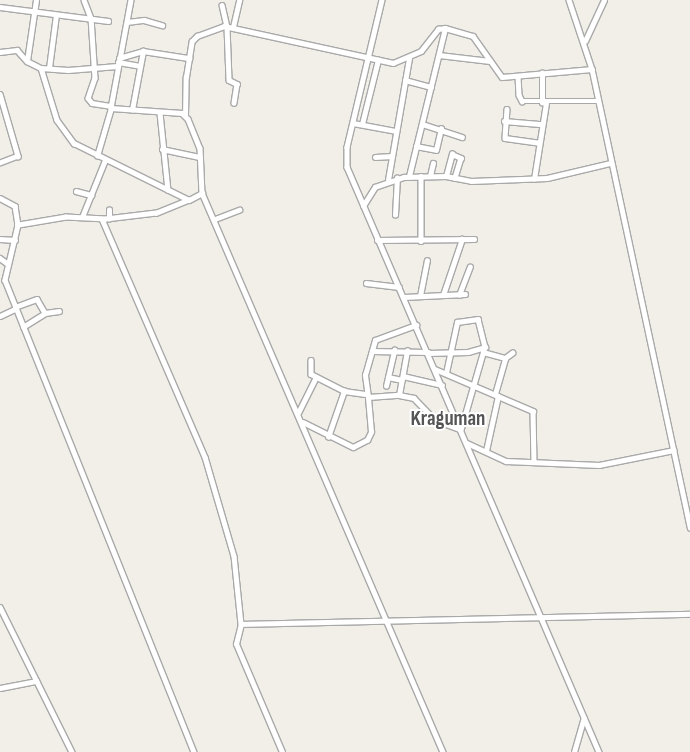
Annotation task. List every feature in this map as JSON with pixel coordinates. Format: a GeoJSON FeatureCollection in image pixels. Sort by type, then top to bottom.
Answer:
{"type":"FeatureCollection","features":[{"type":"Feature","properties":{"kind":"street"},"geometry":{"type":"LineString","coordinates":[[27,61],[36,0]]}},
{"type":"Feature","properties":{"kind":"street"},"geometry":{"type":"LineString","coordinates":[[84,0],[91,18],[95,78],[89,100],[111,107],[185,116]]}},
{"type":"Feature","properties":{"kind":"street"},"geometry":{"type":"LineString","coordinates":[[97,156],[111,107],[131,0]]}},
{"type":"Feature","properties":{"kind":"street"},"geometry":{"type":"LineString","coordinates":[[234,103],[237,84],[228,80],[230,27],[239,0]]}},
{"type":"Feature","properties":{"kind":"street"},"geometry":{"type":"LineString","coordinates":[[382,0],[346,153],[347,167],[599,752]]}},
{"type":"Feature","properties":{"kind":"street"},"geometry":{"type":"LineString","coordinates":[[569,0],[585,41],[592,69],[610,163],[690,528]]}},
{"type":"Feature","properties":{"kind":"street"},"geometry":{"type":"LineString","coordinates":[[585,41],[604,0]]}},
{"type":"Feature","properties":{"kind":"street"},"geometry":{"type":"LineString","coordinates":[[222,5],[230,27]]}},
{"type":"Feature","properties":{"kind":"street"},"geometry":{"type":"LineString","coordinates":[[0,7],[108,20]]}},
{"type":"Feature","properties":{"kind":"street"},"geometry":{"type":"LineString","coordinates":[[49,68],[56,14]]}},
{"type":"Feature","properties":{"kind":"street"},"geometry":{"type":"LineString","coordinates":[[127,22],[144,20],[162,25]]}},
{"type":"Feature","properties":{"kind":"street"},"geometry":{"type":"LineString","coordinates":[[443,752],[215,219],[202,193],[200,148],[185,116],[189,58],[197,36],[230,27],[393,63],[409,58],[428,45],[438,29],[446,28],[473,36],[502,77],[592,69]]}},
{"type":"Feature","properties":{"kind":"street"},"geometry":{"type":"LineString","coordinates":[[409,176],[446,28]]}},
{"type":"Feature","properties":{"kind":"street"},"geometry":{"type":"LineString","coordinates":[[0,52],[17,50],[27,61],[40,68],[68,70],[118,62],[143,51],[189,58]]}},
{"type":"Feature","properties":{"kind":"street"},"geometry":{"type":"LineString","coordinates":[[132,110],[143,51]]}},
{"type":"Feature","properties":{"kind":"street"},"geometry":{"type":"LineString","coordinates":[[439,55],[490,61]]}},
{"type":"Feature","properties":{"kind":"street"},"geometry":{"type":"LineString","coordinates":[[388,180],[409,58]]}},
{"type":"Feature","properties":{"kind":"street"},"geometry":{"type":"LineString","coordinates":[[362,124],[378,60]]}},
{"type":"Feature","properties":{"kind":"street"},"geometry":{"type":"LineString","coordinates":[[118,62],[140,66]]}},
{"type":"Feature","properties":{"kind":"street"},"geometry":{"type":"LineString","coordinates":[[40,68],[63,130],[74,143],[189,200]]}},
{"type":"Feature","properties":{"kind":"street"},"geometry":{"type":"LineString","coordinates":[[534,178],[544,103],[542,74]]}},
{"type":"Feature","properties":{"kind":"street"},"geometry":{"type":"LineString","coordinates":[[518,76],[520,100],[544,103],[597,101]]}},
{"type":"Feature","properties":{"kind":"street"},"geometry":{"type":"LineString","coordinates":[[405,80],[431,87]]}},
{"type":"Feature","properties":{"kind":"street"},"geometry":{"type":"LineString","coordinates":[[0,94],[18,156],[0,163]]}},
{"type":"Feature","properties":{"kind":"street"},"geometry":{"type":"LineString","coordinates":[[507,109],[504,121],[505,138],[539,143]]}},
{"type":"Feature","properties":{"kind":"street"},"geometry":{"type":"LineString","coordinates":[[160,113],[162,149],[168,190]]}},
{"type":"Feature","properties":{"kind":"street"},"geometry":{"type":"LineString","coordinates":[[504,121],[542,124]]}},
{"type":"Feature","properties":{"kind":"street"},"geometry":{"type":"LineString","coordinates":[[353,123],[396,131]]}},
{"type":"Feature","properties":{"kind":"street"},"geometry":{"type":"LineString","coordinates":[[422,124],[462,137]]}},
{"type":"Feature","properties":{"kind":"street"},"geometry":{"type":"LineString","coordinates":[[416,146],[436,150],[441,129]]}},
{"type":"Feature","properties":{"kind":"street"},"geometry":{"type":"LineString","coordinates":[[162,149],[200,158]]}},
{"type":"Feature","properties":{"kind":"street"},"geometry":{"type":"LineString","coordinates":[[446,176],[452,154],[461,158],[455,178]]}},
{"type":"Feature","properties":{"kind":"street"},"geometry":{"type":"LineString","coordinates":[[374,157],[392,156]]}},
{"type":"Feature","properties":{"kind":"street"},"geometry":{"type":"LineString","coordinates":[[82,217],[105,160]]}},
{"type":"Feature","properties":{"kind":"street"},"geometry":{"type":"LineString","coordinates":[[430,176],[433,163]]}},
{"type":"Feature","properties":{"kind":"street"},"geometry":{"type":"LineString","coordinates":[[363,206],[370,190],[388,180],[397,178],[409,176],[446,176],[471,181],[534,178],[559,176],[610,163]]}},
{"type":"Feature","properties":{"kind":"street"},"geometry":{"type":"LineString","coordinates":[[421,176],[421,241]]}},
{"type":"Feature","properties":{"kind":"street"},"geometry":{"type":"LineString","coordinates":[[395,215],[397,178]]}},
{"type":"Feature","properties":{"kind":"street"},"geometry":{"type":"LineString","coordinates":[[76,191],[91,195]]}},
{"type":"Feature","properties":{"kind":"street"},"geometry":{"type":"LineString","coordinates":[[18,226],[82,217],[102,219],[161,212],[202,193]]}},
{"type":"Feature","properties":{"kind":"street"},"geometry":{"type":"LineString","coordinates":[[0,198],[15,206],[18,226],[2,280],[23,327],[194,752]]}},
{"type":"Feature","properties":{"kind":"street"},"geometry":{"type":"LineString","coordinates":[[109,210],[109,218]]}},
{"type":"Feature","properties":{"kind":"street"},"geometry":{"type":"LineString","coordinates":[[215,219],[239,210]]}},
{"type":"Feature","properties":{"kind":"street"},"geometry":{"type":"LineString","coordinates":[[102,219],[205,457],[233,549],[241,624],[236,644],[282,752]]}},
{"type":"Feature","properties":{"kind":"street"},"geometry":{"type":"LineString","coordinates":[[0,239],[15,240]]}},
{"type":"Feature","properties":{"kind":"street"},"geometry":{"type":"LineString","coordinates":[[443,295],[462,239]]}},
{"type":"Feature","properties":{"kind":"street"},"geometry":{"type":"LineString","coordinates":[[377,240],[474,240]]}},
{"type":"Feature","properties":{"kind":"street"},"geometry":{"type":"LineString","coordinates":[[0,258],[8,264]]}},
{"type":"Feature","properties":{"kind":"street"},"geometry":{"type":"LineString","coordinates":[[420,296],[427,261]]}},
{"type":"Feature","properties":{"kind":"street"},"geometry":{"type":"LineString","coordinates":[[459,295],[470,266]]}},
{"type":"Feature","properties":{"kind":"street"},"geometry":{"type":"LineString","coordinates":[[366,283],[399,287]]}},
{"type":"Feature","properties":{"kind":"street"},"geometry":{"type":"LineString","coordinates":[[404,297],[465,294]]}},
{"type":"Feature","properties":{"kind":"street"},"geometry":{"type":"LineString","coordinates":[[0,316],[38,299],[44,314]]}},
{"type":"Feature","properties":{"kind":"street"},"geometry":{"type":"LineString","coordinates":[[23,327],[44,314],[59,311]]}},
{"type":"Feature","properties":{"kind":"street"},"geometry":{"type":"LineString","coordinates":[[446,373],[457,322],[476,318],[484,350],[461,430]]}},
{"type":"Feature","properties":{"kind":"street"},"geometry":{"type":"LineString","coordinates":[[302,422],[348,447],[366,440],[371,432],[365,375],[372,351],[378,339],[416,325]]}},
{"type":"Feature","properties":{"kind":"street"},"geometry":{"type":"LineString","coordinates":[[372,351],[388,353],[394,350],[428,352],[484,350],[505,358]]}},
{"type":"Feature","properties":{"kind":"street"},"geometry":{"type":"LineString","coordinates":[[386,386],[394,350]]}},
{"type":"Feature","properties":{"kind":"street"},"geometry":{"type":"LineString","coordinates":[[399,395],[407,351]]}},
{"type":"Feature","properties":{"kind":"street"},"geometry":{"type":"LineString","coordinates":[[486,451],[505,358],[512,353]]}},
{"type":"Feature","properties":{"kind":"street"},"geometry":{"type":"LineString","coordinates":[[311,360],[310,372],[344,391],[367,395],[399,395],[414,398],[435,420],[461,430]]}},
{"type":"Feature","properties":{"kind":"street"},"geometry":{"type":"LineString","coordinates":[[435,369],[533,411],[534,461]]}},
{"type":"Feature","properties":{"kind":"street"},"geometry":{"type":"LineString","coordinates":[[298,413],[316,377]]}},
{"type":"Feature","properties":{"kind":"street"},"geometry":{"type":"LineString","coordinates":[[388,377],[442,385]]}},
{"type":"Feature","properties":{"kind":"street"},"geometry":{"type":"LineString","coordinates":[[328,437],[344,391]]}},
{"type":"Feature","properties":{"kind":"street"},"geometry":{"type":"LineString","coordinates":[[467,442],[506,461],[599,465],[674,450]]}},
{"type":"Feature","properties":{"kind":"street"},"geometry":{"type":"LineString","coordinates":[[0,607],[72,752]]}},
{"type":"Feature","properties":{"kind":"street"},"geometry":{"type":"LineString","coordinates":[[241,624],[690,614]]}},
{"type":"Feature","properties":{"kind":"street"},"geometry":{"type":"LineString","coordinates":[[0,688],[36,681]]}},
{"type":"Feature","properties":{"kind":"street"},"geometry":{"type":"LineString","coordinates":[[574,751],[584,718]]}},
{"type":"Feature","properties":{"kind":"district","name":"Kraguman"},"geometry":{"type":"Point","coordinates":[448,419]}}]}
